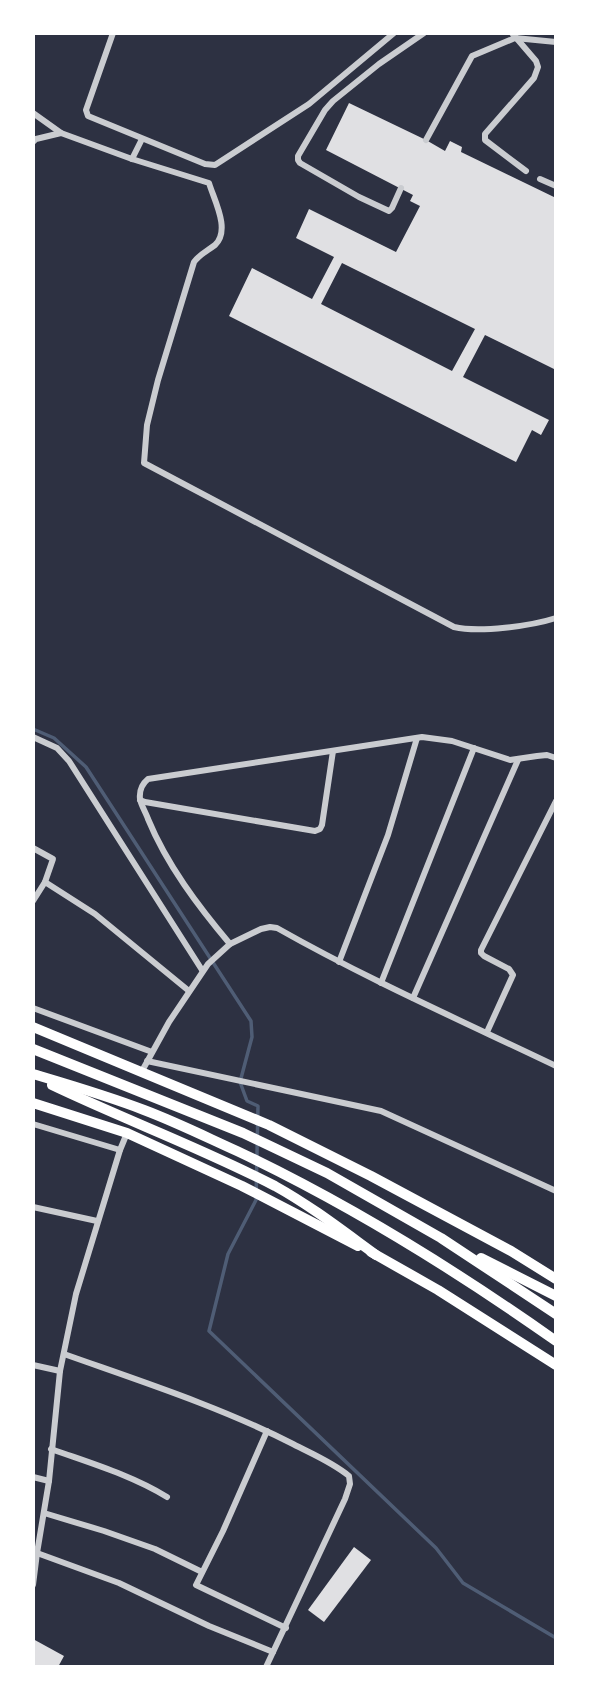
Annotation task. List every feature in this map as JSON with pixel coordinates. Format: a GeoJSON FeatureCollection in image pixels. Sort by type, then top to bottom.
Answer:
{"type":"FeatureCollection","features":[{"type":"Feature","properties":{"kind":"highway"},"geometry":{"type":"LineString","coordinates":[[33,1027],[144,1066],[269,1125],[500,1245],[556,1279]]}},
{"type":"Feature","properties":{"kind":"highway"},"geometry":{"type":"LineString","coordinates":[[33,1049],[243,1133],[327,1173],[441,1238],[556,1296]]}},
{"type":"Feature","properties":{"kind":"highway"},"geometry":{"type":"LineString","coordinates":[[33,1075],[145,1110],[187,1127],[311,1187],[417,1248],[556,1341]]}},
{"type":"Feature","properties":{"kind":"highway"},"geometry":{"type":"LineString","coordinates":[[33,1075],[277,1188],[329,1220],[376,1255]]}},
{"type":"Feature","properties":{"kind":"highway"},"geometry":{"type":"LineString","coordinates":[[33,1103],[127,1133],[242,1186],[438,1290],[556,1365]]}},
{"type":"Feature","properties":{"kind":"highway"},"geometry":{"type":"LineString","coordinates":[[441,1238],[556,1314]]}},
{"type":"Feature","properties":{"kind":"street"},"geometry":{"type":"LineString","coordinates":[[113,33],[86,113],[90,118],[142,139],[205,164],[215,165],[309,104],[394,33]]}},
{"type":"Feature","properties":{"kind":"street"},"geometry":{"type":"LineString","coordinates":[[401,188],[389,211],[300,163],[298,156],[333,101],[379,64],[424,33]]}},
{"type":"Feature","properties":{"kind":"street"},"geometry":{"type":"LineString","coordinates":[[426,140],[472,57],[513,36],[556,42]]}},
{"type":"Feature","properties":{"kind":"street"},"geometry":{"type":"LineString","coordinates":[[513,36],[537,61],[538,67],[534,78],[485,134],[485,140],[526,171]]}},
{"type":"Feature","properties":{"kind":"street"},"geometry":{"type":"LineString","coordinates":[[33,113],[61,133],[209,183],[223,225],[220,239],[194,262],[158,380],[147,425],[144,463],[454,627],[490,629],[556,618]]}},
{"type":"Feature","properties":{"kind":"street"},"geometry":{"type":"LineString","coordinates":[[33,142],[61,133]]}},
{"type":"Feature","properties":{"kind":"street"},"geometry":{"type":"LineString","coordinates":[[132,159],[142,139]]}},
{"type":"Feature","properties":{"kind":"street"},"geometry":{"type":"LineString","coordinates":[[540,179],[556,186]]}},
{"type":"Feature","properties":{"kind":"street"},"geometry":{"type":"LineString","coordinates":[[33,737],[57,748],[69,761],[202,970]]}},
{"type":"Feature","properties":{"kind":"street"},"geometry":{"type":"LineString","coordinates":[[227,946],[178,875],[153,830],[140,800],[144,782],[157,776],[250,765],[417,738],[440,739],[510,760],[547,755],[556,758]]}},
{"type":"Feature","properties":{"kind":"street"},"geometry":{"type":"LineString","coordinates":[[339,962],[388,835],[417,738]]}},
{"type":"Feature","properties":{"kind":"street"},"geometry":{"type":"LineString","coordinates":[[381,983],[474,748]]}},
{"type":"Feature","properties":{"kind":"street"},"geometry":{"type":"LineString","coordinates":[[140,800],[315,831],[322,825],[333,751]]}},
{"type":"Feature","properties":{"kind":"street"},"geometry":{"type":"LineString","coordinates":[[413,998],[518,760]]}},
{"type":"Feature","properties":{"kind":"street"},"geometry":{"type":"LineString","coordinates":[[487,1032],[513,975],[509,969],[484,956],[481,950],[556,800]]}},
{"type":"Feature","properties":{"kind":"street"},"geometry":{"type":"LineString","coordinates":[[33,848],[53,859],[45,882],[33,901]]}},
{"type":"Feature","properties":{"kind":"street"},"geometry":{"type":"LineString","coordinates":[[45,882],[95,914],[189,991]]}},
{"type":"Feature","properties":{"kind":"street"},"geometry":{"type":"LineString","coordinates":[[555,1064],[381,983],[277,928],[270,927],[227,946],[202,970],[144,1066],[258,1085],[381,1111],[556,1191]]}},
{"type":"Feature","properties":{"kind":"street"},"geometry":{"type":"LineString","coordinates":[[33,1009],[152,1052]]}},
{"type":"Feature","properties":{"kind":"street"},"geometry":{"type":"LineString","coordinates":[[33,1124],[120,1150]]}},
{"type":"Feature","properties":{"kind":"street"},"geometry":{"type":"LineString","coordinates":[[33,1586],[60,1371],[76,1294],[127,1133]]}},
{"type":"Feature","properties":{"kind":"street"},"geometry":{"type":"LineString","coordinates":[[33,1207],[97,1221]]}},
{"type":"Feature","properties":{"kind":"street"},"geometry":{"type":"LineString","coordinates":[[64,1354],[267,1431],[349,1476],[350,1484],[345,1499],[266,1667]]}},
{"type":"Feature","properties":{"kind":"street"},"geometry":{"type":"LineString","coordinates":[[33,1365],[60,1371]]}},
{"type":"Feature","properties":{"kind":"street"},"geometry":{"type":"LineString","coordinates":[[267,1431],[196,1585],[286,1628]]}},
{"type":"Feature","properties":{"kind":"street"},"geometry":{"type":"LineString","coordinates":[[51,1449],[118,1473],[167,1497]]}},
{"type":"Feature","properties":{"kind":"street"},"geometry":{"type":"LineString","coordinates":[[33,1477],[48,1481]]}},
{"type":"Feature","properties":{"kind":"street"},"geometry":{"type":"LineString","coordinates":[[44,1513],[155,1549],[202,1572]]}},
{"type":"Feature","properties":{"kind":"street"},"geometry":{"type":"LineString","coordinates":[[37,1553],[119,1583],[209,1626],[273,1652]]}},
{"type":"Feature","properties":{"kind":"building"},"geometry":{"type":"Polygon","coordinates":[[[349,103],[445,151],[450,141],[462,147],[461,152],[556,198],[556,370],[485,335],[463,377],[549,420],[541,435],[532,430],[516,462],[229,316],[252,268],[312,299],[334,257],[296,238],[309,209],[396,252],[420,206],[410,201],[413,195],[326,150],[349,103]],[[342,263],[321,304],[452,371],[475,329],[342,263]]]}},
{"type":"Feature","properties":{"kind":"building"},"geometry":{"type":"Polygon","coordinates":[[[354,1547],[371,1560],[324,1622],[308,1610],[354,1547]]]}},
{"type":"Feature","properties":{"kind":"building"},"geometry":{"type":"Polygon","coordinates":[[[33,1639],[64,1656],[58,1667],[33,1667],[33,1639]]]}},
{"type":"Feature","properties":{"kind":"waterway"},"geometry":{"type":"LineString","coordinates":[[33,729],[54,738],[86,767],[251,1021],[252,1037],[240,1082],[247,1101],[258,1106],[256,1200],[228,1254],[209,1331],[436,1548],[463,1583],[556,1638]]}}]}
